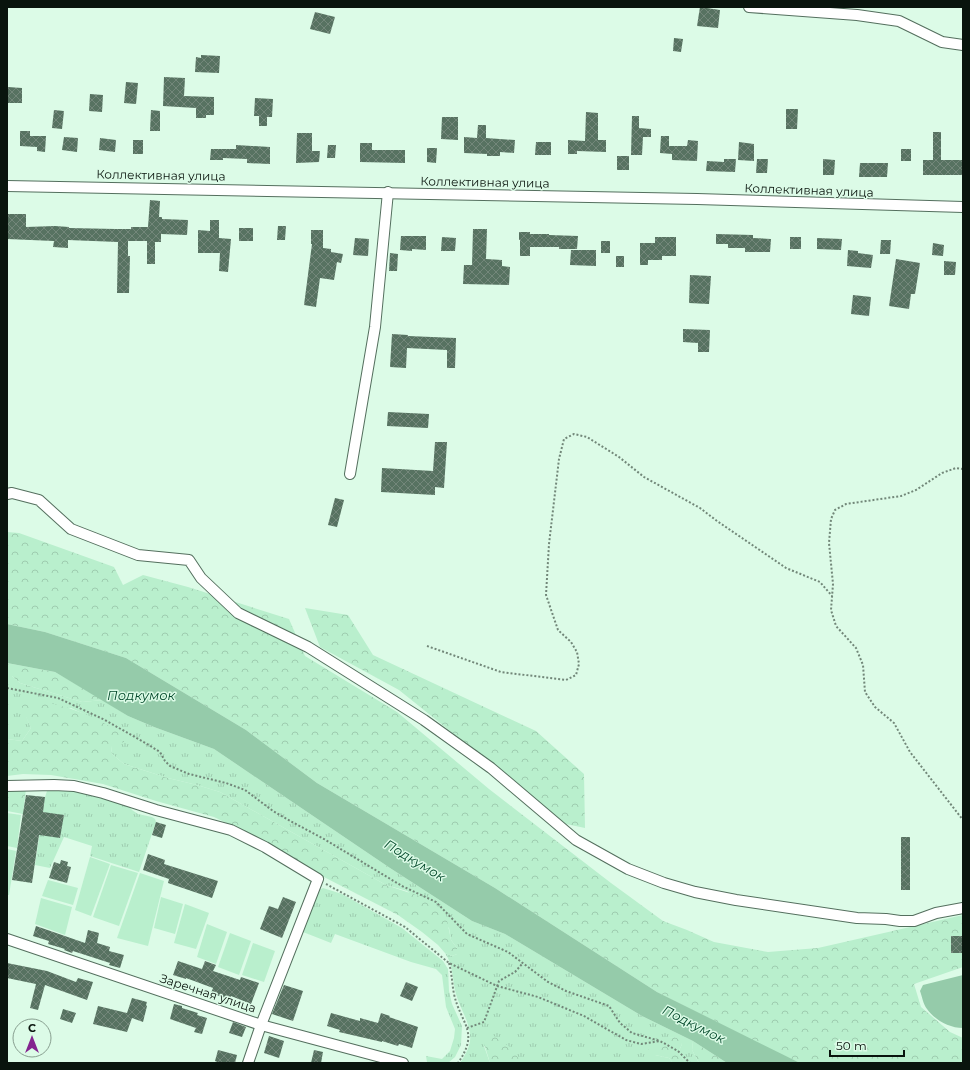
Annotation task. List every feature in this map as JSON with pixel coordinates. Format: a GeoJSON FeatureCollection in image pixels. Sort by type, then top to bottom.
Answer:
{"type":"FeatureCollection","features":[{"type":"Feature","properties":{"kind":"street"},"geometry":{"type":"LineString","coordinates":[[749,7],[857,15],[899,21],[942,42],[963,45]]}},
{"type":"Feature","properties":{"kind":"street","name":"Коллективная улица"},"geometry":{"type":"LineString","coordinates":[[7,186],[388,192],[963,207]]}},
{"type":"Feature","properties":{"kind":"street"},"geometry":{"type":"LineString","coordinates":[[350,474],[375,327],[388,192]]}},
{"type":"Feature","properties":{"kind":"street"},"geometry":{"type":"LineString","coordinates":[[7,494],[12,493],[39,500],[71,529],[138,555],[189,560],[201,578],[238,612],[308,647],[424,720],[491,768],[576,840],[628,869],[664,883],[696,892],[744,901],[857,918],[914,921],[936,913],[963,908]]}},
{"type":"Feature","properties":{"kind":"street"},"geometry":{"type":"LineString","coordinates":[[7,786],[74,786],[231,830],[265,847],[318,879],[261,1025],[248,1063]]}},
{"type":"Feature","properties":{"kind":"street","name":"Заречная улица"},"geometry":{"type":"LineString","coordinates":[[7,940],[261,1025],[403,1063]]}},
{"type":"Feature","properties":{"kind":"path"},"geometry":{"type":"LineString","coordinates":[[427,646],[501,672],[566,680],[576,675],[579,664],[577,652],[571,642],[558,630],[546,595],[549,544],[559,458],[564,439],[574,434],[587,437],[619,457],[644,477],[700,508],[786,568],[820,582],[832,596]]}},
{"type":"Feature","properties":{"kind":"path"},"geometry":{"type":"LineString","coordinates":[[963,469],[956,468],[942,473],[916,490],[901,496],[846,504],[835,510],[831,519],[829,544],[833,584],[832,610],[836,626],[856,648],[863,665],[865,692],[875,707],[894,723],[910,752],[963,820]]}},
{"type":"Feature","properties":{"kind":"path"},"geometry":{"type":"LineString","coordinates":[[7,688],[58,698],[105,720],[147,744],[160,752],[170,766],[189,774],[226,783],[245,790],[273,811],[324,839],[402,886],[436,902],[467,934],[508,952],[548,982],[566,991],[609,1006],[620,1023],[632,1033],[660,1041],[678,1051],[690,1063]]}},
{"type":"Feature","properties":{"kind":"path"},"geometry":{"type":"LineString","coordinates":[[318,879],[406,927],[449,963],[497,986],[538,997],[584,1016],[626,1040],[641,1044],[660,1041]]}},
{"type":"Feature","properties":{"kind":"path"},"geometry":{"type":"LineString","coordinates":[[449,963],[454,995],[467,1028],[468,1043],[466,1050],[458,1063]]}},
{"type":"Feature","properties":{"kind":"path"},"geometry":{"type":"LineString","coordinates":[[467,1028],[481,1023],[486,1019],[499,981],[515,972],[522,963]]}},
{"type":"Feature","properties":{"kind":"green space"},"geometry":{"type":"Polygon","coordinates":[[[7,532],[19,533],[114,567],[123,585],[143,575],[188,587],[289,619],[305,656],[397,712],[489,789],[663,921],[714,942],[768,952],[818,948],[963,915],[963,967],[914,984],[921,1007],[950,1032],[963,1038],[963,1063],[800,1063],[657,992],[495,888],[317,783],[246,730],[126,658],[45,632],[7,624],[7,532]]]}},
{"type":"Feature","properties":{"kind":"green space"},"geometry":{"type":"Polygon","coordinates":[[[305,608],[348,615],[373,655],[536,731],[584,774],[585,828],[566,824],[399,690],[320,647],[305,608]]]}},
{"type":"Feature","properties":{"kind":"green space"},"geometry":{"type":"Polygon","coordinates":[[[7,663],[12,664],[12,676],[20,683],[82,702],[103,700],[128,716],[214,749],[390,868],[472,921],[505,934],[642,1016],[693,1041],[692,1050],[699,1063],[686,1063],[678,1053],[682,1044],[675,1037],[668,1038],[655,1055],[669,1058],[673,1063],[519,1063],[519,1059],[484,1046],[490,1063],[460,1063],[469,1047],[470,1035],[468,1023],[456,994],[450,963],[445,953],[452,956],[457,954],[457,948],[451,940],[449,928],[407,891],[386,885],[220,792],[124,764],[112,754],[111,746],[88,716],[71,708],[26,716],[31,728],[22,741],[7,739],[7,663]]]}},
{"type":"Feature","properties":{"kind":"green space"},"geometry":{"type":"Polygon","coordinates":[[[12,664],[55,672],[103,700],[82,702],[20,683],[12,676],[12,664]]]}},
{"type":"Feature","properties":{"kind":"green space"},"geometry":{"type":"Polygon","coordinates":[[[27,700],[53,704],[78,711],[124,735],[124,742],[111,746],[112,754],[124,764],[220,792],[386,885],[419,896],[435,904],[446,915],[451,940],[457,948],[457,954],[452,956],[445,953],[422,932],[398,915],[320,875],[245,832],[214,817],[103,784],[51,775],[23,774],[7,776],[7,739],[22,741],[31,728],[26,717],[22,713],[22,706],[27,700]]]}},
{"type":"Feature","properties":{"kind":"green space"},"geometry":{"type":"Polygon","coordinates":[[[26,789],[23,814],[7,811],[8,790],[26,789]]]}},
{"type":"Feature","properties":{"kind":"green space"},"geometry":{"type":"Polygon","coordinates":[[[53,789],[76,791],[101,797],[128,805],[138,814],[155,819],[156,822],[139,872],[90,856],[92,846],[64,837],[50,868],[35,865],[45,797],[47,791],[53,789]]]}},
{"type":"Feature","properties":{"kind":"green space"},"geometry":{"type":"Polygon","coordinates":[[[7,813],[21,815],[17,848],[7,846],[7,813]]]}},
{"type":"Feature","properties":{"kind":"green space"},"geometry":{"type":"Polygon","coordinates":[[[7,849],[16,851],[9,895],[7,895],[7,849]]]}},
{"type":"Feature","properties":{"kind":"green space"},"geometry":{"type":"Polygon","coordinates":[[[90,857],[110,864],[91,916],[75,910],[90,857]]]}},
{"type":"Feature","properties":{"kind":"green space"},"geometry":{"type":"Polygon","coordinates":[[[111,865],[138,873],[119,926],[93,917],[111,865]]]}},
{"type":"Feature","properties":{"kind":"green space"},"geometry":{"type":"Polygon","coordinates":[[[140,873],[164,881],[148,946],[117,938],[140,873]]]}},
{"type":"Feature","properties":{"kind":"green space"},"geometry":{"type":"Polygon","coordinates":[[[48,880],[78,888],[73,905],[42,896],[48,880]]]}},
{"type":"Feature","properties":{"kind":"green space"},"geometry":{"type":"Polygon","coordinates":[[[323,888],[342,894],[402,928],[443,961],[448,969],[449,991],[452,1004],[462,1026],[461,1045],[455,1057],[448,1063],[429,1063],[427,1062],[426,1056],[442,1059],[450,1051],[454,1038],[455,1029],[446,1007],[442,975],[436,969],[411,962],[335,934],[331,943],[303,932],[306,919],[317,891],[323,888]]]}},
{"type":"Feature","properties":{"kind":"green space"},"geometry":{"type":"Polygon","coordinates":[[[161,897],[183,904],[175,934],[154,928],[161,897]]]}},
{"type":"Feature","properties":{"kind":"green space"},"geometry":{"type":"Polygon","coordinates":[[[41,898],[72,907],[65,935],[35,924],[41,898]]]}},
{"type":"Feature","properties":{"kind":"green space"},"geometry":{"type":"Polygon","coordinates":[[[185,904],[209,913],[196,949],[174,943],[185,904]]]}},
{"type":"Feature","properties":{"kind":"green space"},"geometry":{"type":"Polygon","coordinates":[[[207,924],[227,932],[216,964],[197,957],[207,924]]]}},
{"type":"Feature","properties":{"kind":"green space"},"geometry":{"type":"Polygon","coordinates":[[[230,933],[251,941],[239,975],[218,967],[230,933]]]}},
{"type":"Feature","properties":{"kind":"green space"},"geometry":{"type":"Polygon","coordinates":[[[253,943],[275,951],[264,982],[242,975],[253,943]]]}},
{"type":"Feature","properties":{"kind":"green space"},"geometry":{"type":"Polygon","coordinates":[[[485,1034],[491,1034],[511,1048],[519,1059],[519,1063],[490,1063],[483,1040],[485,1034]]]}},
{"type":"Feature","properties":{"kind":"green space"},"geometry":{"type":"Polygon","coordinates":[[[675,1037],[681,1041],[682,1044],[678,1053],[686,1063],[673,1063],[669,1058],[649,1053],[648,1047],[651,1040],[657,1038],[675,1037]]]}},
{"type":"Feature","properties":{"kind":"green space"},"geometry":{"type":"Polygon","coordinates":[[[693,1041],[727,1063],[699,1063],[692,1050],[693,1041]]]}},
{"type":"Feature","properties":{"kind":"water","name":"Подкумок"},"geometry":{"type":"Polygon","coordinates":[[[7,624],[45,632],[126,658],[246,730],[317,783],[495,888],[657,992],[800,1063],[727,1063],[693,1041],[642,1016],[505,934],[472,921],[390,868],[214,749],[128,716],[55,672],[7,663],[7,624]]]}},
{"type":"Feature","properties":{"kind":"water"},"geometry":{"type":"Polygon","coordinates":[[[963,975],[963,1028],[958,1028],[943,1023],[934,1017],[926,1007],[920,991],[923,985],[963,975]]]}},
{"type":"Feature","properties":{"kind":"building"},"geometry":{"type":"Polygon","coordinates":[[[700,7],[720,10],[718,28],[697,26],[700,7]]]}},
{"type":"Feature","properties":{"kind":"building"},"geometry":{"type":"Polygon","coordinates":[[[315,12],[335,17],[330,34],[310,29],[315,12]]]}},
{"type":"Feature","properties":{"kind":"building"},"geometry":{"type":"Polygon","coordinates":[[[674,38],[683,39],[681,52],[673,51],[674,38]]]}},
{"type":"Feature","properties":{"kind":"building"},"geometry":{"type":"Polygon","coordinates":[[[201,55],[220,56],[219,73],[195,72],[196,57],[201,58],[201,55]]]}},
{"type":"Feature","properties":{"kind":"building"},"geometry":{"type":"Polygon","coordinates":[[[164,77],[185,78],[184,96],[214,97],[214,115],[206,115],[206,118],[196,118],[196,108],[163,106],[164,77]]]}},
{"type":"Feature","properties":{"kind":"building"},"geometry":{"type":"Polygon","coordinates":[[[126,82],[138,83],[136,104],[124,103],[126,82]]]}},
{"type":"Feature","properties":{"kind":"building"},"geometry":{"type":"Polygon","coordinates":[[[8,87],[22,88],[22,103],[8,103],[8,87]]]}},
{"type":"Feature","properties":{"kind":"building"},"geometry":{"type":"Polygon","coordinates":[[[90,94],[103,95],[102,112],[89,111],[90,94]]]}},
{"type":"Feature","properties":{"kind":"building"},"geometry":{"type":"Polygon","coordinates":[[[255,98],[273,99],[272,117],[267,117],[267,126],[259,126],[259,116],[254,116],[255,98]]]}},
{"type":"Feature","properties":{"kind":"building"},"geometry":{"type":"Polygon","coordinates":[[[786,109],[798,109],[797,129],[786,129],[786,109]]]}},
{"type":"Feature","properties":{"kind":"building"},"geometry":{"type":"Polygon","coordinates":[[[54,110],[64,111],[62,129],[52,128],[54,110]]]}},
{"type":"Feature","properties":{"kind":"building"},"geometry":{"type":"Polygon","coordinates":[[[151,110],[160,111],[160,131],[150,131],[151,110]]]}},
{"type":"Feature","properties":{"kind":"building"},"geometry":{"type":"Polygon","coordinates":[[[586,112],[598,113],[598,140],[606,140],[606,152],[577,151],[577,154],[568,154],[568,140],[585,141],[586,112]]]}},
{"type":"Feature","properties":{"kind":"building"},"geometry":{"type":"Polygon","coordinates":[[[632,116],[639,116],[639,128],[651,129],[651,137],[643,137],[642,155],[631,155],[632,116]]]}},
{"type":"Feature","properties":{"kind":"building"},"geometry":{"type":"Polygon","coordinates":[[[442,117],[458,117],[458,140],[441,139],[442,117]]]}},
{"type":"Feature","properties":{"kind":"building"},"geometry":{"type":"Polygon","coordinates":[[[478,125],[486,125],[486,138],[515,140],[514,153],[500,152],[500,156],[487,156],[487,154],[464,153],[464,137],[477,138],[478,125]]]}},
{"type":"Feature","properties":{"kind":"building"},"geometry":{"type":"Polygon","coordinates":[[[20,131],[30,131],[30,136],[46,136],[45,152],[37,151],[37,147],[20,146],[20,131]]]}},
{"type":"Feature","properties":{"kind":"building"},"geometry":{"type":"Polygon","coordinates":[[[933,132],[941,132],[941,160],[963,160],[963,175],[923,175],[923,160],[933,160],[933,132]]]}},
{"type":"Feature","properties":{"kind":"building"},"geometry":{"type":"Polygon","coordinates":[[[297,133],[312,133],[312,151],[320,151],[319,162],[296,163],[297,133]]]}},
{"type":"Feature","properties":{"kind":"building"},"geometry":{"type":"Polygon","coordinates":[[[661,136],[669,136],[669,146],[687,146],[688,140],[698,141],[697,161],[672,160],[672,154],[660,153],[661,136]]]}},
{"type":"Feature","properties":{"kind":"building"},"geometry":{"type":"Polygon","coordinates":[[[64,137],[78,138],[77,152],[62,150],[64,137]]]}},
{"type":"Feature","properties":{"kind":"building"},"geometry":{"type":"Polygon","coordinates":[[[100,138],[116,140],[115,152],[99,150],[100,138]]]}},
{"type":"Feature","properties":{"kind":"building"},"geometry":{"type":"Polygon","coordinates":[[[133,140],[143,140],[143,154],[133,154],[133,140]]]}},
{"type":"Feature","properties":{"kind":"building"},"geometry":{"type":"Polygon","coordinates":[[[536,142],[551,142],[551,155],[535,155],[536,142]]]}},
{"type":"Feature","properties":{"kind":"building"},"geometry":{"type":"Polygon","coordinates":[[[739,142],[754,144],[754,161],[738,160],[739,142]]]}},
{"type":"Feature","properties":{"kind":"building"},"geometry":{"type":"Polygon","coordinates":[[[360,143],[372,143],[372,150],[405,150],[405,163],[360,162],[360,143]]]}},
{"type":"Feature","properties":{"kind":"building"},"geometry":{"type":"Polygon","coordinates":[[[236,145],[270,147],[270,164],[247,163],[247,159],[223,158],[223,160],[210,160],[211,149],[236,149],[236,145]]]}},
{"type":"Feature","properties":{"kind":"building"},"geometry":{"type":"Polygon","coordinates":[[[328,145],[336,145],[335,158],[327,158],[328,145]]]}},
{"type":"Feature","properties":{"kind":"building"},"geometry":{"type":"Polygon","coordinates":[[[427,148],[437,148],[436,163],[427,162],[427,148]]]}},
{"type":"Feature","properties":{"kind":"building"},"geometry":{"type":"Polygon","coordinates":[[[901,149],[911,149],[911,161],[901,161],[901,149]]]}},
{"type":"Feature","properties":{"kind":"building"},"geometry":{"type":"Polygon","coordinates":[[[617,156],[629,156],[629,170],[617,170],[617,156]]]}},
{"type":"Feature","properties":{"kind":"building"},"geometry":{"type":"Polygon","coordinates":[[[724,159],[736,159],[735,172],[706,171],[707,161],[724,162],[724,159]]]}},
{"type":"Feature","properties":{"kind":"building"},"geometry":{"type":"Polygon","coordinates":[[[757,159],[768,159],[767,173],[756,173],[757,159]]]}},
{"type":"Feature","properties":{"kind":"building"},"geometry":{"type":"Polygon","coordinates":[[[823,159],[835,160],[834,175],[823,175],[823,159]]]}},
{"type":"Feature","properties":{"kind":"building"},"geometry":{"type":"Polygon","coordinates":[[[860,163],[888,163],[887,177],[859,177],[860,163]]]}},
{"type":"Feature","properties":{"kind":"building"},"geometry":{"type":"Polygon","coordinates":[[[150,200],[160,201],[159,217],[162,217],[162,219],[188,220],[187,235],[161,234],[161,242],[155,242],[155,264],[147,264],[147,241],[128,241],[128,256],[130,256],[129,293],[117,293],[118,242],[68,240],[68,248],[53,247],[54,241],[7,239],[7,214],[26,214],[26,227],[55,226],[69,228],[131,229],[131,227],[148,227],[150,200]]]}},
{"type":"Feature","properties":{"kind":"building"},"geometry":{"type":"Polygon","coordinates":[[[210,220],[219,220],[219,238],[231,239],[228,272],[219,271],[220,253],[198,253],[198,230],[210,231],[210,220]]]}},
{"type":"Feature","properties":{"kind":"building"},"geometry":{"type":"Polygon","coordinates":[[[278,226],[286,226],[285,240],[277,240],[278,226]]]}},
{"type":"Feature","properties":{"kind":"building"},"geometry":{"type":"Polygon","coordinates":[[[239,228],[253,228],[253,241],[239,241],[239,228]]]}},
{"type":"Feature","properties":{"kind":"building"},"geometry":{"type":"Polygon","coordinates":[[[473,229],[487,229],[486,259],[502,260],[502,266],[510,267],[509,285],[463,284],[464,265],[472,265],[473,229]]]}},
{"type":"Feature","properties":{"kind":"building"},"geometry":{"type":"Polygon","coordinates":[[[311,230],[323,230],[323,248],[331,249],[331,252],[343,254],[341,263],[337,262],[334,280],[320,278],[316,307],[304,305],[312,244],[311,230]]]}},
{"type":"Feature","properties":{"kind":"building"},"geometry":{"type":"Polygon","coordinates":[[[519,232],[530,232],[530,234],[578,236],[577,249],[559,249],[559,247],[530,247],[530,256],[520,256],[519,232]]]}},
{"type":"Feature","properties":{"kind":"building"},"geometry":{"type":"Polygon","coordinates":[[[716,234],[753,235],[753,238],[771,239],[770,252],[745,252],[745,248],[728,248],[728,244],[716,244],[716,234]]]}},
{"type":"Feature","properties":{"kind":"building"},"geometry":{"type":"Polygon","coordinates":[[[401,236],[426,236],[426,250],[400,250],[401,236]]]}},
{"type":"Feature","properties":{"kind":"building"},"geometry":{"type":"Polygon","coordinates":[[[442,237],[456,238],[455,251],[441,251],[442,237]]]}},
{"type":"Feature","properties":{"kind":"building"},"geometry":{"type":"Polygon","coordinates":[[[655,237],[676,237],[676,256],[662,256],[662,260],[648,260],[648,265],[640,265],[640,243],[655,243],[655,237]]]}},
{"type":"Feature","properties":{"kind":"building"},"geometry":{"type":"Polygon","coordinates":[[[790,237],[801,237],[801,249],[790,249],[790,237]]]}},
{"type":"Feature","properties":{"kind":"building"},"geometry":{"type":"Polygon","coordinates":[[[355,238],[369,239],[368,256],[353,255],[355,238]]]}},
{"type":"Feature","properties":{"kind":"building"},"geometry":{"type":"Polygon","coordinates":[[[817,238],[842,239],[841,250],[817,249],[817,238]]]}},
{"type":"Feature","properties":{"kind":"building"},"geometry":{"type":"Polygon","coordinates":[[[881,240],[891,240],[890,254],[880,254],[881,240]]]}},
{"type":"Feature","properties":{"kind":"building"},"geometry":{"type":"Polygon","coordinates":[[[601,241],[610,241],[610,253],[601,253],[601,241]]]}},
{"type":"Feature","properties":{"kind":"building"},"geometry":{"type":"Polygon","coordinates":[[[933,243],[944,245],[943,256],[932,255],[933,243]]]}},
{"type":"Feature","properties":{"kind":"building"},"geometry":{"type":"Polygon","coordinates":[[[571,250],[596,250],[596,266],[570,265],[571,250]]]}},
{"type":"Feature","properties":{"kind":"building"},"geometry":{"type":"Polygon","coordinates":[[[848,250],[873,255],[871,268],[847,266],[848,250]]]}},
{"type":"Feature","properties":{"kind":"building"},"geometry":{"type":"Polygon","coordinates":[[[390,253],[398,254],[397,271],[389,271],[390,253]]]}},
{"type":"Feature","properties":{"kind":"building"},"geometry":{"type":"Polygon","coordinates":[[[616,256],[624,256],[624,267],[616,267],[616,256]]]}},
{"type":"Feature","properties":{"kind":"building"},"geometry":{"type":"Polygon","coordinates":[[[896,259],[920,263],[915,294],[911,294],[909,309],[889,306],[896,259]]]}},
{"type":"Feature","properties":{"kind":"building"},"geometry":{"type":"Polygon","coordinates":[[[944,261],[956,262],[955,275],[944,275],[944,261]]]}},
{"type":"Feature","properties":{"kind":"building"},"geometry":{"type":"Polygon","coordinates":[[[690,275],[711,276],[709,304],[689,303],[690,275]]]}},
{"type":"Feature","properties":{"kind":"building"},"geometry":{"type":"Polygon","coordinates":[[[853,295],[871,297],[869,316],[851,314],[853,295]]]}},
{"type":"Feature","properties":{"kind":"building"},"geometry":{"type":"Polygon","coordinates":[[[683,329],[710,330],[709,352],[698,352],[698,343],[683,342],[683,329]]]}},
{"type":"Feature","properties":{"kind":"building"},"geometry":{"type":"Polygon","coordinates":[[[392,334],[456,338],[455,368],[447,368],[447,350],[407,348],[406,368],[390,367],[392,334]]]}},
{"type":"Feature","properties":{"kind":"building"},"geometry":{"type":"Polygon","coordinates":[[[388,412],[429,414],[428,428],[387,426],[388,412]]]}},
{"type":"Feature","properties":{"kind":"building"},"geometry":{"type":"Polygon","coordinates":[[[435,442],[447,442],[444,488],[435,487],[435,495],[381,492],[382,468],[433,471],[435,442]]]}},
{"type":"Feature","properties":{"kind":"building"},"geometry":{"type":"Polygon","coordinates":[[[335,498],[344,500],[337,527],[328,525],[335,498]]]}},
{"type":"Feature","properties":{"kind":"building"},"geometry":{"type":"Polygon","coordinates":[[[26,795],[45,797],[43,812],[64,815],[60,838],[39,835],[32,883],[12,880],[26,795]]]}},
{"type":"Feature","properties":{"kind":"building"},"geometry":{"type":"Polygon","coordinates":[[[156,822],[166,825],[162,838],[152,835],[156,822]]]}},
{"type":"Feature","properties":{"kind":"building"},"geometry":{"type":"Polygon","coordinates":[[[901,837],[910,837],[910,890],[901,890],[901,837]]]}},
{"type":"Feature","properties":{"kind":"building"},"geometry":{"type":"Polygon","coordinates":[[[148,854],[165,860],[164,864],[218,881],[212,898],[168,883],[169,879],[143,870],[148,854]]]}},
{"type":"Feature","properties":{"kind":"building"},"geometry":{"type":"Polygon","coordinates":[[[61,860],[68,862],[67,866],[71,867],[67,883],[49,878],[54,862],[60,864],[61,860]]]}},
{"type":"Feature","properties":{"kind":"building"},"geometry":{"type":"Polygon","coordinates":[[[283,897],[296,902],[282,938],[260,929],[269,906],[278,909],[283,897]]]}},
{"type":"Feature","properties":{"kind":"building"},"geometry":{"type":"Polygon","coordinates":[[[36,926],[85,943],[88,930],[99,933],[97,943],[110,947],[109,951],[124,955],[120,968],[109,965],[110,963],[73,951],[72,953],[64,950],[65,949],[48,944],[49,941],[33,936],[36,926]]]}},
{"type":"Feature","properties":{"kind":"building"},"geometry":{"type":"Polygon","coordinates":[[[951,936],[963,936],[963,953],[951,953],[951,936]]]}},
{"type":"Feature","properties":{"kind":"building"},"geometry":{"type":"Polygon","coordinates":[[[178,961],[202,969],[205,961],[216,965],[213,971],[240,980],[241,977],[259,983],[251,1004],[231,996],[230,1000],[211,993],[213,988],[173,975],[178,961]]]}},
{"type":"Feature","properties":{"kind":"building"},"geometry":{"type":"Polygon","coordinates":[[[7,963],[47,971],[76,982],[78,978],[93,982],[87,1000],[45,985],[38,1010],[30,1008],[36,984],[7,978],[7,963]]]}},
{"type":"Feature","properties":{"kind":"building"},"geometry":{"type":"Polygon","coordinates":[[[406,982],[418,987],[412,1001],[400,996],[406,982]]]}},
{"type":"Feature","properties":{"kind":"building"},"geometry":{"type":"Polygon","coordinates":[[[284,985],[303,991],[293,1021],[272,1014],[284,985]]]}},
{"type":"Feature","properties":{"kind":"building"},"geometry":{"type":"Polygon","coordinates":[[[132,998],[147,1002],[143,1022],[132,1018],[127,1032],[93,1024],[98,1006],[127,1013],[132,998]]]}},
{"type":"Feature","properties":{"kind":"building"},"geometry":{"type":"Polygon","coordinates":[[[174,1004],[182,1006],[182,1008],[198,1013],[197,1015],[207,1018],[202,1034],[194,1032],[196,1028],[170,1019],[174,1004]]]}},
{"type":"Feature","properties":{"kind":"building"},"geometry":{"type":"Polygon","coordinates":[[[63,1009],[76,1013],[72,1023],[60,1019],[63,1009]]]}},
{"type":"Feature","properties":{"kind":"building"},"geometry":{"type":"Polygon","coordinates":[[[331,1013],[360,1021],[360,1018],[378,1023],[381,1013],[418,1027],[412,1048],[339,1032],[340,1030],[327,1026],[331,1013]]]}},
{"type":"Feature","properties":{"kind":"building"},"geometry":{"type":"Polygon","coordinates":[[[233,1022],[246,1027],[242,1037],[229,1033],[233,1022]]]}},
{"type":"Feature","properties":{"kind":"building"},"geometry":{"type":"Polygon","coordinates":[[[269,1036],[284,1041],[279,1058],[264,1053],[269,1036]]]}},
{"type":"Feature","properties":{"kind":"building"},"geometry":{"type":"Polygon","coordinates":[[[218,1050],[237,1055],[235,1063],[220,1063],[215,1061],[218,1050]]]}},
{"type":"Feature","properties":{"kind":"building"},"geometry":{"type":"Polygon","coordinates":[[[314,1050],[323,1052],[321,1063],[311,1063],[314,1050]]]}}]}
